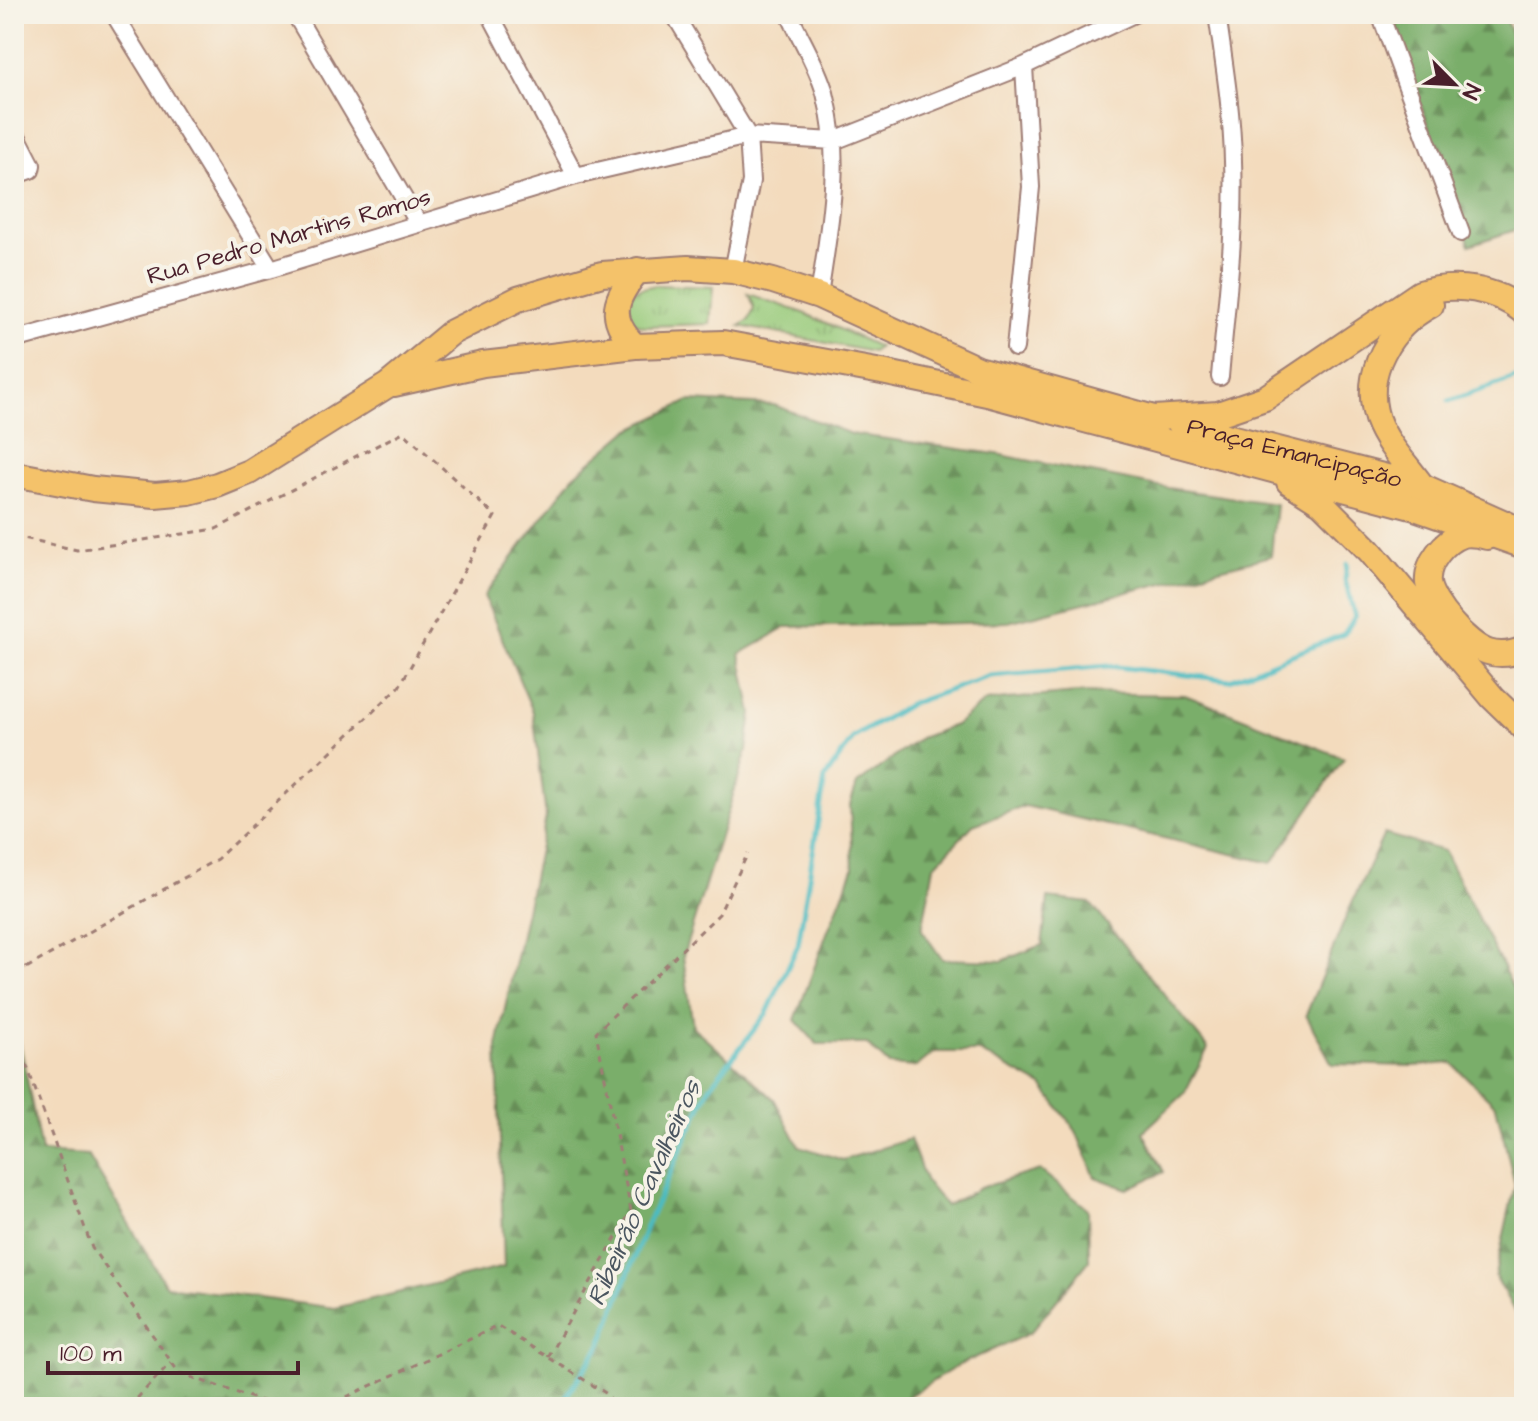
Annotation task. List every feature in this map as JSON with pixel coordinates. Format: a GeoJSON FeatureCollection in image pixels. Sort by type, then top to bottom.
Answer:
{"type":"FeatureCollection","features":[{"type":"Feature","properties":{"kind":"main road"},"geometry":{"type":"LineString","coordinates":[[14,474],[93,489],[155,495],[189,492],[217,485],[249,472],[388,385],[441,339],[518,299],[602,274],[638,270],[688,268],[733,271],[819,296],[978,369],[1147,427]]}},
{"type":"Feature","properties":{"kind":"main road"},"geometry":{"type":"LineString","coordinates":[[635,346],[619,324],[616,313],[617,300],[638,270]]}},
{"type":"Feature","properties":{"kind":"main road"},"geometry":{"type":"LineString","coordinates":[[388,385],[483,364],[635,346],[723,343],[1147,427],[1218,414],[1265,398],[1420,293],[1448,286],[1474,290],[1507,300],[1524,312]]}},
{"type":"Feature","properties":{"kind":"main road"},"geometry":{"type":"LineString","coordinates":[[1427,488],[1386,438],[1377,418],[1373,390],[1376,371],[1384,350],[1398,329],[1416,313],[1440,300],[1474,290]]}},
{"type":"Feature","properties":{"kind":"main road","name":"Praça Emancipação"},"geometry":{"type":"LineString","coordinates":[[1147,427],[1258,466],[1521,540]]}},
{"type":"Feature","properties":{"kind":"main road","name":"Praça Emancipação"},"geometry":{"type":"LineString","coordinates":[[1147,427],[1252,441],[1427,488],[1521,540]]}},
{"type":"Feature","properties":{"kind":"main road"},"geometry":{"type":"LineString","coordinates":[[1258,466],[1301,488],[1344,524],[1500,706],[1524,728]]}},
{"type":"Feature","properties":{"kind":"main road"},"geometry":{"type":"LineString","coordinates":[[1521,540],[1460,535],[1434,558],[1428,583],[1442,610],[1482,650],[1503,654],[1524,649]]}},
{"type":"Feature","properties":{"kind":"street"},"geometry":{"type":"LineString","coordinates":[[114,14],[271,269]]}},
{"type":"Feature","properties":{"kind":"street"},"geometry":{"type":"LineString","coordinates":[[295,14],[419,224]]}},
{"type":"Feature","properties":{"kind":"street"},"geometry":{"type":"LineString","coordinates":[[490,14],[576,176]]}},
{"type":"Feature","properties":{"kind":"street"},"geometry":{"type":"LineString","coordinates":[[674,14],[748,136],[751,181],[733,271]]}},
{"type":"Feature","properties":{"kind":"street"},"geometry":{"type":"LineString","coordinates":[[789,14],[824,91],[834,141],[834,195],[819,296]]}},
{"type":"Feature","properties":{"kind":"street"},"geometry":{"type":"LineString","coordinates":[[834,141],[1024,66],[1134,14]]}},
{"type":"Feature","properties":{"kind":"street"},"geometry":{"type":"LineString","coordinates":[[1217,14],[1234,163],[1233,223],[1220,377]]}},
{"type":"Feature","properties":{"kind":"street"},"geometry":{"type":"LineString","coordinates":[[1380,14],[1461,233]]}},
{"type":"Feature","properties":{"kind":"street"},"geometry":{"type":"LineString","coordinates":[[1015,348],[1032,159],[1024,66]]}},
{"type":"Feature","properties":{"kind":"street"},"geometry":{"type":"LineString","coordinates":[[14,130],[32,165],[31,170],[14,176]]}},
{"type":"Feature","properties":{"kind":"street","name":"Rua Pedro Martins Ramos"},"geometry":{"type":"LineString","coordinates":[[14,340],[271,269],[576,176],[748,136],[834,141]]}},
{"type":"Feature","properties":{"kind":"path"},"geometry":{"type":"LineString","coordinates":[[14,536],[77,550],[216,529],[403,432],[495,516],[399,687],[217,859],[14,975]]}},
{"type":"Feature","properties":{"kind":"path"},"geometry":{"type":"LineString","coordinates":[[548,1357],[631,1211],[596,1032],[719,914],[748,853]]}},
{"type":"Feature","properties":{"kind":"path"},"geometry":{"type":"LineString","coordinates":[[14,963],[26,968]]}},
{"type":"Feature","properties":{"kind":"path"},"geometry":{"type":"LineString","coordinates":[[14,1030],[92,1248],[171,1362],[179,1373],[279,1407]]}},
{"type":"Feature","properties":{"kind":"path"},"geometry":{"type":"LineString","coordinates":[[325,1407],[498,1326],[607,1394],[614,1407]]}},
{"type":"Feature","properties":{"kind":"path"},"geometry":{"type":"LineString","coordinates":[[129,1407],[171,1362]]}},
{"type":"Feature","properties":{"kind":"green space"},"geometry":{"type":"Polygon","coordinates":[[[1389,14],[1503,14],[1524,63],[1524,227],[1470,245],[1389,14]]]}},
{"type":"Feature","properties":{"kind":"green space"},"geometry":{"type":"Polygon","coordinates":[[[656,285],[713,287],[710,324],[645,326],[628,321],[629,291],[656,285]]]}},
{"type":"Feature","properties":{"kind":"green space"},"geometry":{"type":"Polygon","coordinates":[[[748,294],[804,313],[879,347],[872,352],[740,326],[749,320],[754,308],[748,294]]]}},
{"type":"Feature","properties":{"kind":"green space"},"geometry":{"type":"Polygon","coordinates":[[[689,401],[774,405],[851,434],[996,454],[1168,488],[1276,504],[1271,556],[1008,622],[787,627],[740,654],[752,713],[747,750],[683,956],[693,1027],[774,1099],[799,1146],[843,1160],[910,1139],[926,1182],[946,1206],[980,1188],[1040,1170],[1088,1209],[1089,1261],[1030,1333],[959,1365],[891,1407],[14,1407],[14,1011],[41,1152],[88,1155],[166,1286],[335,1308],[504,1267],[497,1046],[546,817],[533,712],[484,596],[573,477],[627,431],[689,401]]]}},
{"type":"Feature","properties":{"kind":"green space"},"geometry":{"type":"Polygon","coordinates":[[[1077,693],[1185,695],[1344,758],[1272,863],[1025,806],[973,825],[934,866],[922,930],[942,959],[1002,961],[1042,945],[1048,898],[1090,903],[1208,1048],[1184,1094],[1143,1132],[1164,1172],[1127,1189],[1095,1177],[1076,1131],[1042,1086],[980,1052],[935,1052],[916,1067],[889,1065],[867,1044],[817,1044],[795,1020],[853,869],[850,805],[857,784],[920,738],[955,725],[986,701],[1077,693]]]}},
{"type":"Feature","properties":{"kind":"green space"},"geometry":{"type":"Polygon","coordinates":[[[1384,834],[1444,851],[1524,1009],[1524,1330],[1495,1275],[1515,1185],[1496,1106],[1452,1063],[1414,1066],[1332,1064],[1306,1015],[1384,834]]]}},
{"type":"Feature","properties":{"kind":"waterway","name":"Ribeirão Cavalheiros"},"geometry":{"type":"LineString","coordinates":[[1449,401],[1524,375]]}},
{"type":"Feature","properties":{"kind":"waterway","name":"Ribeirão Cavalheiros"},"geometry":{"type":"LineString","coordinates":[[555,1407],[561,1404],[601,1345],[647,1224],[709,1088],[767,1013],[798,945],[825,778],[854,737],[910,704],[990,676],[1109,666],[1230,680],[1344,634],[1355,617],[1345,580],[1347,564]]}},
{"type":"Feature","properties":{"kind":"railway"},"geometry":{"type":"LineString","coordinates":[[1514,14],[1524,37]]}}]}
